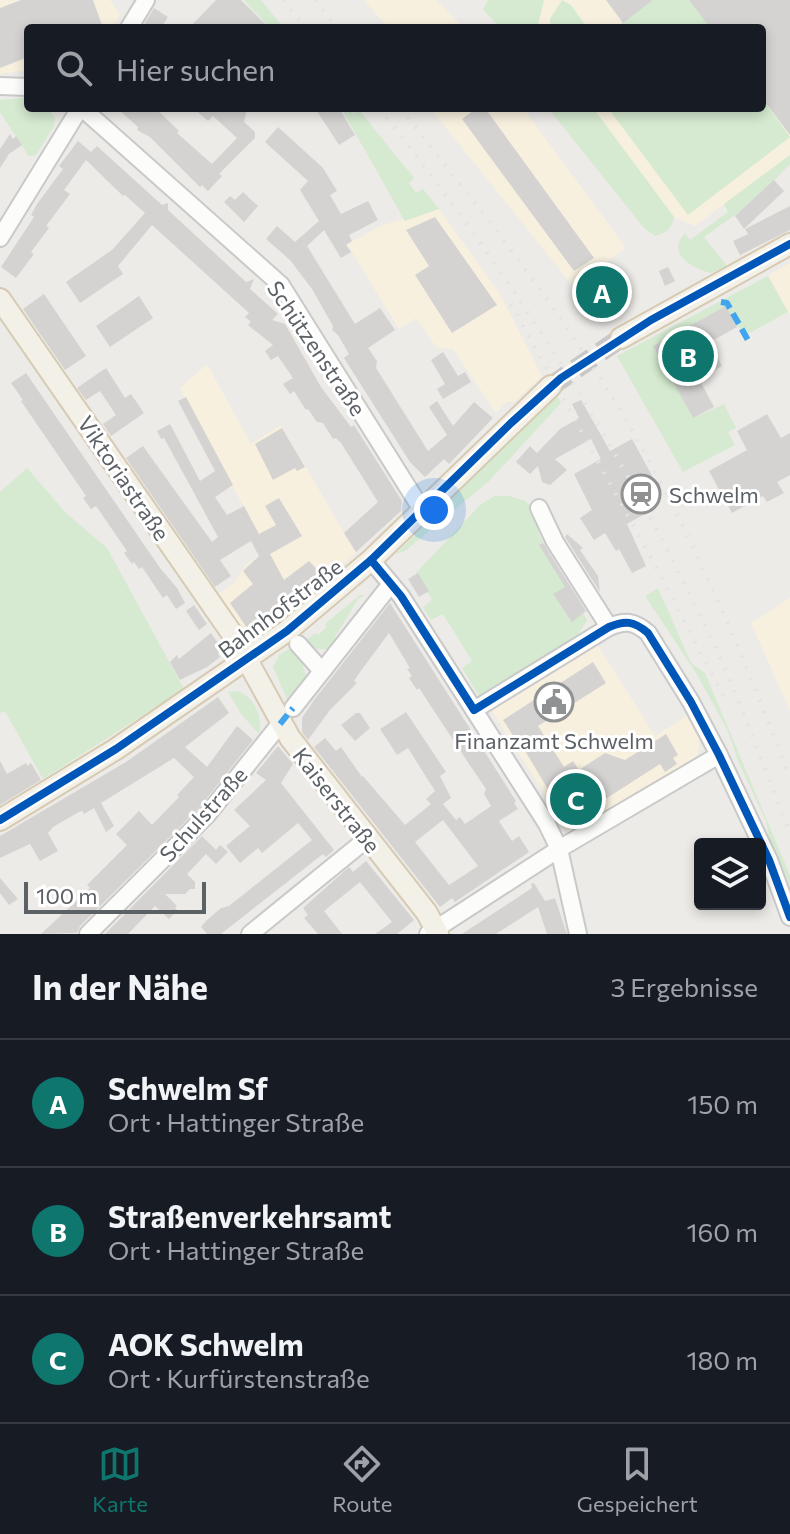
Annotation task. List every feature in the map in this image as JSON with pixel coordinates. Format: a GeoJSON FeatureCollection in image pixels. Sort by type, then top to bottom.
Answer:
{"type":"FeatureCollection","features":[{"type":"Feature","properties":{"kind":"main road"},"geometry":{"type":"LineString","coordinates":[[621,338],[790,244]]}},
{"type":"Feature","properties":{"kind":"main road","name":"Viktoriastraße"},"geometry":{"type":"LineString","coordinates":[[0,299],[235,638],[246,659]]}},
{"type":"Feature","properties":{"kind":"main road","name":"Bahnhofstraße"},"geometry":{"type":"LineString","coordinates":[[0,820],[116,749],[299,622],[371,560],[551,386]]}},
{"type":"Feature","properties":{"kind":"main road","name":"Kaiserstraße"},"geometry":{"type":"LineString","coordinates":[[246,659],[368,838],[427,913],[434,932]]}},
{"type":"Feature","properties":{"kind":"street"},"geometry":{"type":"LineString","coordinates":[[131,24],[146,0]]}},
{"type":"Feature","properties":{"kind":"street"},"geometry":{"type":"LineString","coordinates":[[0,86],[24,87]]}},
{"type":"Feature","properties":{"kind":"street"},"geometry":{"type":"LineString","coordinates":[[0,238],[79,112]]}},
{"type":"Feature","properties":{"kind":"street","name":"Schützenstraße"},"geometry":{"type":"LineString","coordinates":[[86,112],[281,285],[422,510]]}},
{"type":"Feature","properties":{"kind":"street"},"geometry":{"type":"LineString","coordinates":[[539,508],[555,542],[609,627]]}},
{"type":"Feature","properties":{"kind":"street"},"geometry":{"type":"LineString","coordinates":[[371,560],[391,584],[547,824],[559,849],[578,934]]}},
{"type":"Feature","properties":{"kind":"street","name":"Schulstraße"},"geometry":{"type":"LineString","coordinates":[[88,934],[207,815],[391,584]]}},
{"type":"Feature","properties":{"kind":"street"},"geometry":{"type":"LineString","coordinates":[[474,710],[609,627],[629,621],[648,633],[691,702],[719,755],[769,860],[790,917]]}},
{"type":"Feature","properties":{"kind":"street"},"geometry":{"type":"LineString","coordinates":[[298,644],[322,671]]}},
{"type":"Feature","properties":{"kind":"street"},"geometry":{"type":"LineString","coordinates":[[434,932],[559,849],[719,755]]}},
{"type":"Feature","properties":{"kind":"street"},"geometry":{"type":"LineString","coordinates":[[250,934],[368,838]]}},
{"type":"Feature","properties":{"kind":"shaded area"},"geometry":{"type":"Polygon","coordinates":[[[0,0],[110,0],[120,15],[114,24],[24,24],[24,71],[0,74],[0,0]]]}},
{"type":"Feature","properties":{"kind":"shaded area"},"geometry":{"type":"Polygon","coordinates":[[[364,0],[436,0],[460,24],[385,24],[364,0]]]}},
{"type":"Feature","properties":{"kind":"shaded area"},"geometry":{"type":"Polygon","coordinates":[[[544,0],[790,0],[790,155],[695,226],[674,217],[596,112],[766,112],[766,24],[539,24],[544,0]]]}},
{"type":"Feature","properties":{"kind":"shaded area"},"geometry":{"type":"Polygon","coordinates":[[[433,112],[526,112],[626,248],[573,286],[433,112]]]}},
{"type":"Feature","properties":{"kind":"shaded area"},"geometry":{"type":"Polygon","coordinates":[[[439,209],[500,294],[542,376],[514,402],[506,402],[496,413],[453,349],[437,348],[416,318],[399,329],[347,244],[383,225],[439,209]]]}},
{"type":"Feature","properties":{"kind":"shaded area"},"geometry":{"type":"Polygon","coordinates":[[[790,263],[790,315],[768,275],[790,263]]]}},
{"type":"Feature","properties":{"kind":"shaded area"},"geometry":{"type":"Polygon","coordinates":[[[207,364],[251,444],[281,425],[356,553],[296,602],[249,634],[238,625],[217,595],[234,583],[247,564],[267,550],[180,388],[207,364]]]}},
{"type":"Feature","properties":{"kind":"shaded area"},"geometry":{"type":"Polygon","coordinates":[[[790,598],[790,711],[751,623],[790,598]]]}},
{"type":"Feature","properties":{"kind":"shaded area"},"geometry":{"type":"Polygon","coordinates":[[[597,644],[655,736],[690,714],[699,735],[699,749],[696,760],[571,836],[492,711],[597,644]]]}},
{"type":"Feature","properties":{"kind":"green space"},"geometry":{"type":"Polygon","coordinates":[[[244,0],[261,0],[281,24],[266,24],[244,0]]]}},
{"type":"Feature","properties":{"kind":"green space"},"geometry":{"type":"Polygon","coordinates":[[[488,0],[544,0],[538,24],[497,24],[483,10],[488,0]]]}},
{"type":"Feature","properties":{"kind":"green space"},"geometry":{"type":"Polygon","coordinates":[[[562,0],[571,5],[584,24],[551,24],[550,19],[562,0]]]}},
{"type":"Feature","properties":{"kind":"green space"},"geometry":{"type":"Polygon","coordinates":[[[653,0],[689,0],[707,24],[620,24],[653,0]]]}},
{"type":"Feature","properties":{"kind":"green space"},"geometry":{"type":"Polygon","coordinates":[[[24,98],[24,112],[50,112],[55,118],[54,126],[36,155],[29,156],[0,112],[0,100],[24,98]]]}},
{"type":"Feature","properties":{"kind":"green space"},"geometry":{"type":"Polygon","coordinates":[[[766,104],[790,137],[688,215],[611,112],[766,112],[766,104]]]}},
{"type":"Feature","properties":{"kind":"green space"},"geometry":{"type":"Polygon","coordinates":[[[343,112],[361,112],[414,178],[409,183],[416,193],[423,189],[439,209],[405,221],[343,112]]]}},
{"type":"Feature","properties":{"kind":"green space"},"geometry":{"type":"Polygon","coordinates":[[[551,112],[596,112],[674,217],[668,230],[655,236],[644,228],[551,112]]]}},
{"type":"Feature","properties":{"kind":"green space"},"geometry":{"type":"Polygon","coordinates":[[[790,155],[790,164],[753,202],[704,237],[727,266],[711,273],[683,259],[678,247],[685,233],[690,240],[728,212],[724,204],[790,155]]]}},
{"type":"Feature","properties":{"kind":"green space"},"geometry":{"type":"Polygon","coordinates":[[[768,276],[788,312],[744,336],[726,307],[654,346],[693,418],[724,404],[736,428],[728,432],[735,445],[683,472],[617,356],[768,276]]]}},
{"type":"Feature","properties":{"kind":"green space"},"geometry":{"type":"Polygon","coordinates":[[[557,396],[561,403],[489,481],[405,551],[396,554],[543,406],[557,396]]]}},
{"type":"Feature","properties":{"kind":"green space"},"geometry":{"type":"Polygon","coordinates":[[[27,468],[66,513],[107,548],[184,689],[43,779],[5,711],[0,713],[0,492],[27,468]]]}},
{"type":"Feature","properties":{"kind":"green space"},"geometry":{"type":"Polygon","coordinates":[[[495,496],[526,501],[533,510],[539,534],[587,620],[576,638],[481,699],[462,668],[472,661],[443,614],[431,620],[423,607],[432,600],[416,573],[481,504],[495,496]]]}},
{"type":"Feature","properties":{"kind":"green space"},"geometry":{"type":"Polygon","coordinates":[[[658,588],[691,663],[705,673],[790,875],[790,886],[728,731],[696,673],[645,596],[658,588]]]}},
{"type":"Feature","properties":{"kind":"green space"},"geometry":{"type":"Polygon","coordinates":[[[360,595],[365,595],[358,599],[335,637],[340,642],[322,649],[304,641],[316,633],[318,635],[327,627],[325,624],[360,595]]]}},
{"type":"Feature","properties":{"kind":"green space"},"geometry":{"type":"Polygon","coordinates":[[[289,649],[300,657],[306,676],[289,704],[273,667],[279,655],[289,649]]]}},
{"type":"Feature","properties":{"kind":"green space"},"geometry":{"type":"Polygon","coordinates":[[[238,691],[249,698],[256,709],[260,721],[259,734],[241,714],[228,692],[238,691]]]}},
{"type":"Feature","properties":{"kind":"building"},"geometry":{"type":"Polygon","coordinates":[[[21,0],[93,0],[102,24],[24,24],[24,59],[0,68],[0,8],[21,0]]]}},
{"type":"Feature","properties":{"kind":"building"},"geometry":{"type":"Polygon","coordinates":[[[216,0],[241,0],[265,24],[193,24],[216,0]]]}},
{"type":"Feature","properties":{"kind":"building"},"geometry":{"type":"Polygon","coordinates":[[[606,0],[653,0],[623,23],[606,0]]]}},
{"type":"Feature","properties":{"kind":"building"},"geometry":{"type":"Polygon","coordinates":[[[689,0],[790,0],[790,135],[766,103],[766,24],[707,24],[689,0]]]}},
{"type":"Feature","properties":{"kind":"building"},"geometry":{"type":"Polygon","coordinates":[[[154,8],[168,17],[164,24],[144,24],[154,8]]]}},
{"type":"Feature","properties":{"kind":"building"},"geometry":{"type":"Polygon","coordinates":[[[121,112],[159,112],[179,131],[177,133],[212,164],[237,138],[213,116],[208,121],[198,112],[246,112],[244,122],[255,132],[255,138],[219,174],[222,176],[208,191],[202,185],[200,187],[150,137],[137,130],[138,127],[121,112]]]}},
{"type":"Feature","properties":{"kind":"building"},"geometry":{"type":"Polygon","coordinates":[[[318,112],[341,112],[355,135],[339,145],[318,112]]]}},
{"type":"Feature","properties":{"kind":"building"},"geometry":{"type":"Polygon","coordinates":[[[472,112],[488,112],[594,258],[574,271],[462,119],[472,112]]]}},
{"type":"Feature","properties":{"kind":"building"},"geometry":{"type":"Polygon","coordinates":[[[278,127],[323,168],[337,191],[330,195],[341,214],[368,201],[378,220],[349,235],[352,241],[346,245],[351,252],[341,258],[324,230],[307,246],[355,324],[380,308],[395,330],[368,348],[377,361],[376,368],[428,451],[447,435],[429,407],[437,401],[453,426],[474,402],[493,418],[449,464],[444,459],[425,477],[410,462],[344,358],[349,354],[332,330],[333,326],[312,289],[290,260],[266,239],[277,226],[295,242],[319,221],[300,190],[308,181],[265,142],[278,127]]]}},
{"type":"Feature","properties":{"kind":"building"},"geometry":{"type":"Polygon","coordinates":[[[10,134],[13,139],[16,136],[22,145],[9,154],[0,168],[0,149],[10,134]]]}},
{"type":"Feature","properties":{"kind":"building"},"geometry":{"type":"Polygon","coordinates":[[[78,141],[91,152],[97,146],[162,205],[168,203],[168,210],[246,282],[254,279],[250,289],[278,314],[272,320],[285,324],[321,387],[351,427],[354,425],[402,501],[401,511],[356,552],[344,533],[378,502],[341,443],[333,439],[323,423],[317,422],[306,410],[294,391],[290,394],[283,384],[293,378],[278,356],[271,360],[265,351],[273,345],[248,325],[251,322],[245,317],[249,313],[152,225],[118,266],[123,274],[80,303],[66,282],[112,250],[145,213],[86,160],[64,190],[70,194],[46,226],[49,228],[31,252],[34,254],[16,278],[1,267],[34,217],[31,215],[37,204],[63,169],[59,166],[78,141]]]}},
{"type":"Feature","properties":{"kind":"building"},"geometry":{"type":"Polygon","coordinates":[[[774,180],[784,191],[744,229],[735,216],[774,180]]]}},
{"type":"Feature","properties":{"kind":"building"},"geometry":{"type":"Polygon","coordinates":[[[243,192],[258,206],[244,222],[224,202],[230,196],[235,200],[243,192]]]}},
{"type":"Feature","properties":{"kind":"building"},"geometry":{"type":"Polygon","coordinates":[[[790,206],[790,230],[740,255],[733,241],[748,234],[745,229],[790,206]]]}},
{"type":"Feature","properties":{"kind":"building"},"geometry":{"type":"Polygon","coordinates":[[[435,217],[497,305],[452,333],[415,275],[429,266],[406,230],[435,217]]]}},
{"type":"Feature","properties":{"kind":"building"},"geometry":{"type":"Polygon","coordinates":[[[668,267],[675,281],[665,286],[659,271],[668,267]]]}},
{"type":"Feature","properties":{"kind":"building"},"geometry":{"type":"Polygon","coordinates":[[[602,274],[618,299],[603,310],[586,284],[602,274]]]}},
{"type":"Feature","properties":{"kind":"building"},"geometry":{"type":"Polygon","coordinates":[[[44,294],[86,356],[65,370],[23,309],[44,294]]]}},
{"type":"Feature","properties":{"kind":"building"},"geometry":{"type":"Polygon","coordinates":[[[139,296],[153,318],[110,347],[96,326],[139,296]]]}},
{"type":"Feature","properties":{"kind":"building"},"geometry":{"type":"Polygon","coordinates":[[[726,306],[737,327],[710,342],[722,366],[699,379],[714,407],[693,418],[653,346],[726,306]]]}},
{"type":"Feature","properties":{"kind":"building"},"geometry":{"type":"Polygon","coordinates":[[[443,352],[458,376],[465,372],[471,382],[443,399],[437,389],[445,384],[431,360],[443,352]]]}},
{"type":"Feature","properties":{"kind":"building"},"geometry":{"type":"Polygon","coordinates":[[[106,368],[125,398],[131,394],[144,413],[111,436],[103,424],[116,415],[100,391],[86,400],[77,388],[106,368]]]}},
{"type":"Feature","properties":{"kind":"building"},"geometry":{"type":"Polygon","coordinates":[[[26,373],[160,568],[177,588],[185,603],[176,609],[167,595],[163,598],[142,567],[139,569],[134,562],[132,564],[124,553],[127,551],[96,506],[91,509],[83,498],[86,496],[21,401],[11,383],[26,373]]]}},
{"type":"Feature","properties":{"kind":"building"},"geometry":{"type":"Polygon","coordinates":[[[186,397],[233,485],[215,497],[227,515],[244,506],[259,534],[276,525],[265,506],[279,498],[302,536],[270,554],[284,580],[309,561],[325,578],[249,631],[230,603],[253,584],[243,571],[259,556],[251,541],[220,560],[231,576],[215,587],[126,458],[143,446],[212,542],[218,537],[164,438],[161,439],[157,431],[170,424],[200,481],[215,471],[178,401],[186,397]]]}},
{"type":"Feature","properties":{"kind":"building"},"geometry":{"type":"Polygon","coordinates":[[[581,400],[610,451],[632,439],[657,485],[636,497],[645,514],[627,524],[646,566],[632,573],[619,549],[616,551],[605,533],[594,540],[580,518],[592,510],[574,474],[601,459],[591,439],[555,459],[567,470],[550,485],[542,482],[538,466],[530,474],[516,462],[530,446],[537,453],[560,429],[579,418],[572,404],[581,400]]]}},
{"type":"Feature","properties":{"kind":"building"},"geometry":{"type":"Polygon","coordinates":[[[767,414],[781,438],[790,433],[790,475],[777,482],[784,493],[767,502],[763,496],[732,513],[709,471],[747,450],[737,431],[767,414]]]}},
{"type":"Feature","properties":{"kind":"building"},"geometry":{"type":"Polygon","coordinates":[[[282,428],[305,467],[297,471],[295,468],[273,480],[255,444],[282,428]]]}},
{"type":"Feature","properties":{"kind":"building"},"geometry":{"type":"Polygon","coordinates":[[[567,534],[583,548],[580,550],[598,576],[600,592],[565,537],[567,534]]]}},
{"type":"Feature","properties":{"kind":"building"},"geometry":{"type":"Polygon","coordinates":[[[543,543],[586,611],[572,622],[553,594],[565,587],[539,545],[543,543]]]}},
{"type":"Feature","properties":{"kind":"building"},"geometry":{"type":"Polygon","coordinates":[[[418,573],[429,591],[419,597],[408,579],[418,573]]]}},
{"type":"Feature","properties":{"kind":"building"},"geometry":{"type":"Polygon","coordinates":[[[390,603],[516,801],[514,803],[518,809],[499,821],[512,841],[519,836],[529,852],[455,902],[452,898],[440,907],[314,747],[325,738],[336,751],[341,747],[362,777],[405,825],[431,804],[426,799],[435,791],[408,748],[397,755],[380,729],[406,712],[446,772],[440,776],[451,798],[443,804],[456,820],[460,817],[465,824],[491,806],[484,794],[486,789],[419,688],[417,690],[409,678],[412,676],[407,669],[410,668],[389,633],[354,681],[357,683],[330,710],[308,740],[302,732],[302,718],[390,603]],[[443,820],[415,842],[449,885],[478,866],[443,820]]]}},
{"type":"Feature","properties":{"kind":"building"},"geometry":{"type":"Polygon","coordinates":[[[194,605],[207,624],[199,630],[186,611],[194,605]]]}},
{"type":"Feature","properties":{"kind":"building"},"geometry":{"type":"Polygon","coordinates":[[[211,633],[222,649],[218,653],[220,657],[180,680],[170,662],[177,655],[179,659],[211,633]]]}},
{"type":"Feature","properties":{"kind":"building"},"geometry":{"type":"Polygon","coordinates":[[[593,662],[606,683],[538,726],[564,767],[573,761],[579,770],[605,753],[625,760],[666,734],[678,755],[673,758],[677,764],[665,772],[660,764],[568,823],[518,739],[503,720],[593,662]]]}},
{"type":"Feature","properties":{"kind":"building"},"geometry":{"type":"Polygon","coordinates":[[[218,697],[229,713],[185,747],[207,767],[237,726],[253,740],[199,808],[80,926],[77,933],[41,934],[90,888],[87,885],[127,845],[116,834],[139,811],[152,825],[194,777],[174,758],[101,803],[114,826],[106,832],[94,808],[84,814],[82,811],[77,813],[53,827],[48,833],[58,851],[40,861],[30,844],[0,858],[0,836],[126,762],[218,697]]]}},
{"type":"Feature","properties":{"kind":"building"},"geometry":{"type":"Polygon","coordinates":[[[360,713],[370,728],[355,741],[341,725],[360,713]]]}},
{"type":"Feature","properties":{"kind":"building"},"geometry":{"type":"Polygon","coordinates":[[[278,746],[293,764],[281,783],[334,850],[326,857],[323,854],[221,934],[207,934],[201,927],[206,921],[312,840],[298,823],[262,853],[258,848],[240,863],[226,846],[250,826],[234,810],[266,780],[256,773],[278,746]]]}},
{"type":"Feature","properties":{"kind":"building"},"geometry":{"type":"Polygon","coordinates":[[[0,761],[7,774],[31,763],[41,780],[0,805],[0,761]]]}},
{"type":"Feature","properties":{"kind":"building"},"geometry":{"type":"Polygon","coordinates":[[[202,836],[216,850],[220,845],[228,852],[216,864],[206,854],[187,874],[195,882],[195,889],[185,894],[165,894],[177,906],[169,919],[155,906],[128,934],[105,934],[202,836]]]}},
{"type":"Feature","properties":{"kind":"building"},"geometry":{"type":"Polygon","coordinates":[[[366,861],[414,920],[397,934],[375,934],[392,922],[360,882],[324,911],[342,934],[318,934],[304,918],[308,915],[303,908],[349,867],[353,872],[366,861]]]}},
{"type":"Feature","properties":{"kind":"building"},"geometry":{"type":"Polygon","coordinates":[[[0,878],[18,899],[9,905],[0,893],[0,878]]]}},
{"type":"Feature","properties":{"kind":"building"},"geometry":{"type":"Polygon","coordinates":[[[534,883],[545,901],[555,898],[567,934],[547,934],[538,907],[496,934],[462,934],[532,888],[531,884],[534,883]]]}},
{"type":"Feature","properties":{"kind":"tunnel"},"geometry":{"type":"LineString","coordinates":[[551,386],[621,338]]}},
{"type":"Feature","properties":{"kind":"railway"},"geometry":{"type":"LineString","coordinates":[[283,0],[303,24]]}},
{"type":"Feature","properties":{"kind":"railway"},"geometry":{"type":"LineString","coordinates":[[315,0],[334,24]]}},
{"type":"Feature","properties":{"kind":"railway"},"geometry":{"type":"LineString","coordinates":[[382,112],[476,236],[604,435],[680,574],[715,647],[790,833]]}},
{"type":"Feature","properties":{"kind":"railway"},"geometry":{"type":"LineString","coordinates":[[403,112],[553,308],[634,434],[679,518],[719,603],[790,778]]}},
{"type":"Feature","properties":{"kind":"railway"},"geometry":{"type":"LineString","coordinates":[[511,304],[728,705]]}},
{"type":"Feature","properties":{"kind":"marked path"},"geometry":{"type":"LineString","coordinates":[[721,302],[727,303],[749,342]]}},
{"type":"Feature","properties":{"kind":"marked path"},"geometry":{"type":"LineString","coordinates":[[280,724],[293,708]]}},
{"type":"Feature","properties":{"kind":"cycle path"},"geometry":{"type":"LineString","coordinates":[[0,820],[116,749],[287,631],[371,560],[561,378],[651,320],[790,244]]}},
{"type":"Feature","properties":{"kind":"cycle path"},"geometry":{"type":"LineString","coordinates":[[371,560],[401,596],[474,710],[609,627],[629,623],[648,633],[691,702],[719,755],[769,860],[790,917]]}},
{"type":"Feature","properties":{"kind":"place","name":"Schwelm Sf"},"geometry":{"type":"Point","coordinates":[602,292]}},
{"type":"Feature","properties":{"kind":"place","name":"Straßenverkehrsamt"},"geometry":{"type":"Point","coordinates":[688,356]}},
{"type":"Feature","properties":{"kind":"place","name":"Schwelm"},"geometry":{"type":"Point","coordinates":[641,494]}},
{"type":"Feature","properties":{"kind":"place","name":"Finanzamt Schwelm"},"geometry":{"type":"Point","coordinates":[554,702]}},
{"type":"Feature","properties":{"kind":"place","name":"AOK Schwelm"},"geometry":{"type":"Point","coordinates":[576,799]}}]}
